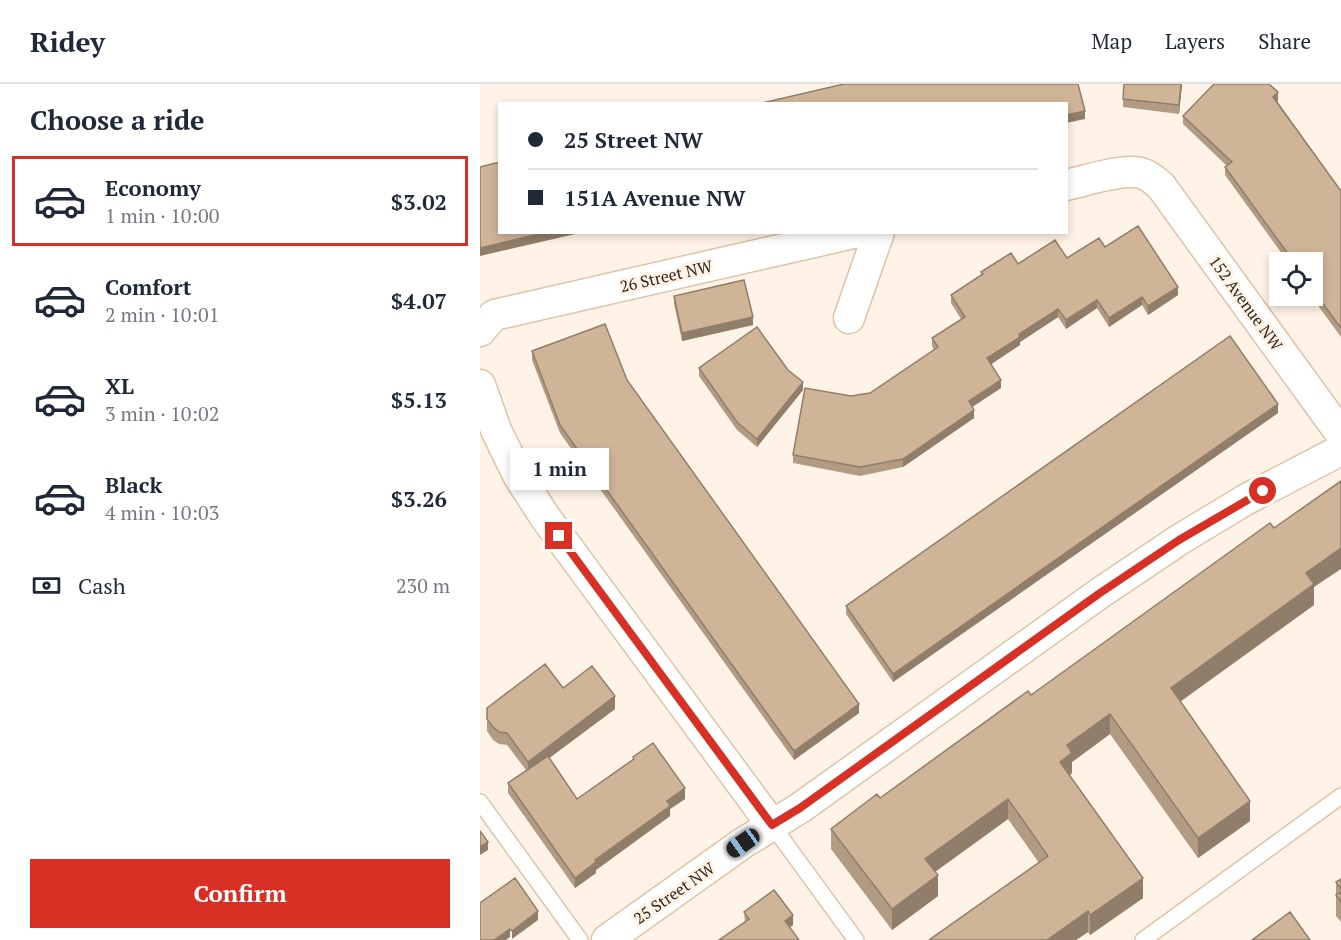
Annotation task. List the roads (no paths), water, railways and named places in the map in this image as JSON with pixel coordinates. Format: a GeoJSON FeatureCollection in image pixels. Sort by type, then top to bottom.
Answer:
{"type":"FeatureCollection","features":[{"type":"Feature","properties":{"kind":"street","name":"152 Avenue NW"},"geometry":{"type":"LineString","coordinates":[[1068,185],[1123,172],[1139,172],[1161,186],[1341,435]]}},
{"type":"Feature","properties":{"kind":"street","name":"26 Street NW"},"geometry":{"type":"LineString","coordinates":[[480,331],[494,315],[849,234]]}},
{"type":"Feature","properties":{"kind":"street"},"geometry":{"type":"LineString","coordinates":[[849,318],[878,234]]}},
{"type":"Feature","properties":{"kind":"street"},"geometry":{"type":"LineString","coordinates":[[480,385],[496,430],[518,475],[545,517],[772,825]]}},
{"type":"Feature","properties":{"kind":"street","name":"25 Street NW"},"geometry":{"type":"LineString","coordinates":[[607,940],[743,843],[800,808],[1100,593],[1179,540],[1245,500],[1341,450]]}},
{"type":"Feature","properties":{"kind":"lane"},"geometry":{"type":"LineString","coordinates":[[1143,940],[1341,796]]}},
{"type":"Feature","properties":{"kind":"lane"},"geometry":{"type":"LineString","coordinates":[[480,802],[580,940]]}},
{"type":"Feature","properties":{"kind":"lane"},"geometry":{"type":"LineString","coordinates":[[772,825],[856,940]]}}]}
